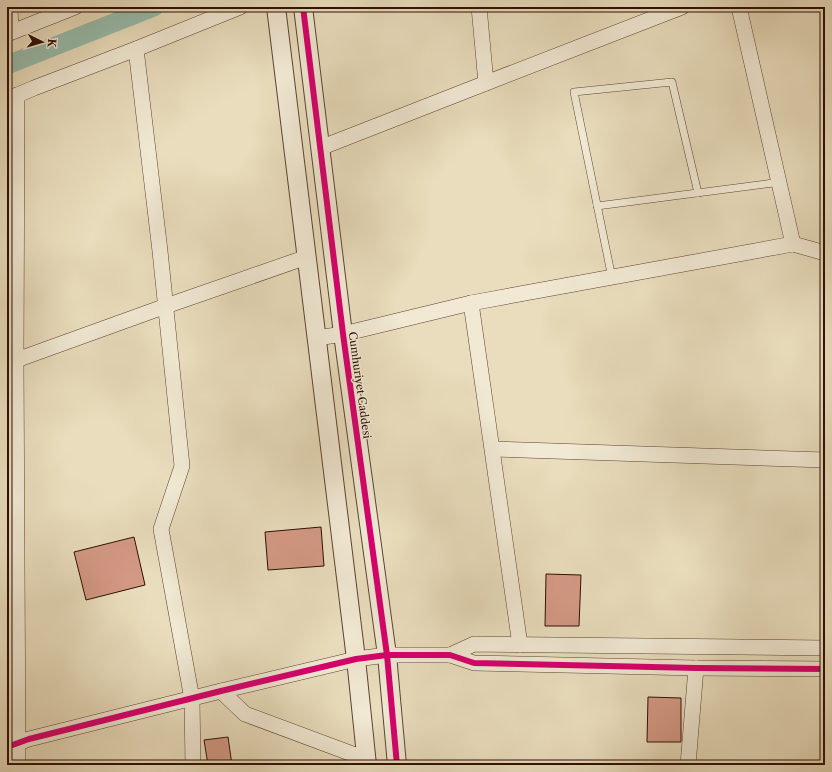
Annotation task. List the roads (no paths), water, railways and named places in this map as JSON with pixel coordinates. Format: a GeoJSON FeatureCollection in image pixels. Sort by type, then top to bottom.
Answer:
{"type":"FeatureCollection","features":[{"type":"Feature","properties":{"kind":"street"},"geometry":{"type":"LineString","coordinates":[[10,7],[9,33],[75,7]]}},
{"type":"Feature","properties":{"kind":"street"},"geometry":{"type":"LineString","coordinates":[[18,765],[13,745],[12,97],[240,7]]}},
{"type":"Feature","properties":{"kind":"street"},"geometry":{"type":"LineString","coordinates":[[222,691],[245,714],[366,762],[356,659],[308,257],[276,7]]}},
{"type":"Feature","properties":{"kind":"street","name":"Cumhuriyet Caddesi"},"geometry":{"type":"LineString","coordinates":[[303,7],[343,334],[387,655],[397,765]]}},
{"type":"Feature","properties":{"kind":"street"},"geometry":{"type":"LineString","coordinates":[[479,7],[486,82]]}},
{"type":"Feature","properties":{"kind":"street"},"geometry":{"type":"LineString","coordinates":[[320,148],[486,82],[682,7]]}},
{"type":"Feature","properties":{"kind":"street"},"geometry":{"type":"LineString","coordinates":[[739,7],[793,244]]}},
{"type":"Feature","properties":{"kind":"street"},"geometry":{"type":"LineString","coordinates":[[136,49],[166,306],[182,466],[161,529],[192,699],[193,765]]}},
{"type":"Feature","properties":{"kind":"street"},"geometry":{"type":"LineString","coordinates":[[317,338],[343,334],[471,303],[793,244],[825,253]]}},
{"type":"Feature","properties":{"kind":"street"},"geometry":{"type":"LineString","coordinates":[[12,361],[308,257]]}},
{"type":"Feature","properties":{"kind":"street"},"geometry":{"type":"LineString","coordinates":[[471,303],[520,645]]}},
{"type":"Feature","properties":{"kind":"street"},"geometry":{"type":"LineString","coordinates":[[493,450],[825,460]]}},
{"type":"Feature","properties":{"kind":"street"},"geometry":{"type":"LineString","coordinates":[[450,655],[474,644],[825,648]]}},
{"type":"Feature","properties":{"kind":"street"},"geometry":{"type":"LineString","coordinates":[[13,745],[29,739],[222,691],[356,659],[387,655],[450,655],[474,663],[696,668],[825,668]]}},
{"type":"Feature","properties":{"kind":"street"},"geometry":{"type":"LineString","coordinates":[[688,765],[696,668]]}},
{"type":"Feature","properties":{"kind":"lane"},"geometry":{"type":"LineString","coordinates":[[612,278],[574,92],[672,82],[698,193]]}},
{"type":"Feature","properties":{"kind":"lane"},"geometry":{"type":"LineString","coordinates":[[597,206],[773,182]]}},
{"type":"Feature","properties":{"kind":"waterway"},"geometry":{"type":"LineString","coordinates":[[7,65],[154,7]]}}]}
